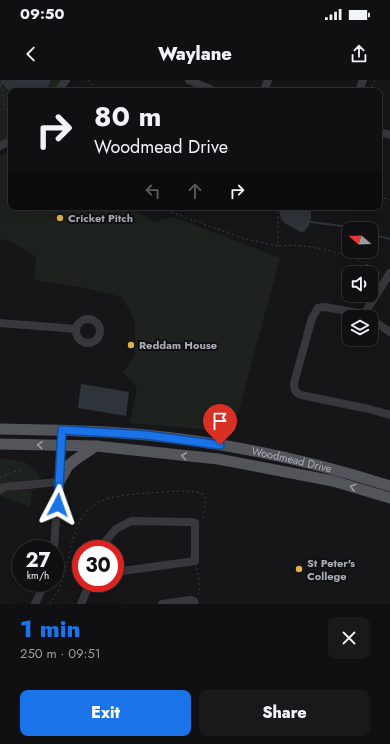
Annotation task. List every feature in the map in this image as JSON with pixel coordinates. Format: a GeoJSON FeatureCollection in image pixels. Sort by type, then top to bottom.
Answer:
{"type":"FeatureCollection","features":[{"type":"Feature","properties":{"kind":"main road","name":"Woodmead Drive"},"geometry":{"type":"LineString","coordinates":[[0,429],[62,430],[146,435],[205,442],[320,466],[390,486]]}},
{"type":"Feature","properties":{"kind":"main road","name":"Woodmead Drive"},"geometry":{"type":"LineString","coordinates":[[0,444],[96,446],[218,459],[334,481],[390,498]]}},
{"type":"Feature","properties":{"kind":"main road"},"geometry":{"type":"LineString","coordinates":[[59,482],[72,463],[96,446]]}},
{"type":"Feature","properties":{"kind":"street"},"geometry":{"type":"LineString","coordinates":[[189,80],[207,88]]}},
{"type":"Feature","properties":{"kind":"street"},"geometry":{"type":"LineString","coordinates":[[371,310],[388,276]]}},
{"type":"Feature","properties":{"kind":"street"},"geometry":{"type":"LineString","coordinates":[[342,311],[325,307],[318,308],[312,318],[294,383],[294,389],[296,393],[306,397],[369,409],[390,416]]}},
{"type":"Feature","properties":{"kind":"street"},"geometry":{"type":"LineString","coordinates":[[0,323],[76,329]]}},
{"type":"Feature","properties":{"kind":"street"},"geometry":{"type":"LineString","coordinates":[[378,324],[390,332]]}},
{"type":"Feature","properties":{"kind":"street"},"geometry":{"type":"LineString","coordinates":[[55,540],[62,430]]}},
{"type":"Feature","properties":{"kind":"street"},"geometry":{"type":"LineString","coordinates":[[0,490],[4,488],[59,482]]}},
{"type":"Feature","properties":{"kind":"street"},"geometry":{"type":"LineString","coordinates":[[107,540],[116,529],[131,521],[195,523],[195,561],[124,571]]}},
{"type":"Feature","properties":{"kind":"street"},"geometry":{"type":"LineString","coordinates":[[35,604],[41,592]]}},
{"type":"Feature","properties":{"kind":"street"},"geometry":{"type":"LineString","coordinates":[[80,604],[86,592]]}},
{"type":"Feature","properties":{"kind":"street"},"geometry":{"type":"LineString","coordinates":[[162,604],[190,600],[195,603]]}},
{"type":"Feature","properties":{"kind":"path"},"geometry":{"type":"LineString","coordinates":[[0,85],[2,88],[3,102],[8,113]]}},
{"type":"Feature","properties":{"kind":"path"},"geometry":{"type":"LineString","coordinates":[[164,210],[242,238],[278,246],[287,245],[331,252],[359,260],[388,276]]}},
{"type":"Feature","properties":{"kind":"path"},"geometry":{"type":"LineString","coordinates":[[278,210],[278,246]]}},
{"type":"Feature","properties":{"kind":"path"},"geometry":{"type":"LineString","coordinates":[[0,477],[22,469]]}},
{"type":"Feature","properties":{"kind":"path"},"geometry":{"type":"LineString","coordinates":[[50,604],[62,582],[70,547],[83,515],[99,502],[125,495],[179,491],[200,493],[205,495],[205,507],[200,527],[195,532]]}},
{"type":"Feature","properties":{"kind":"path"},"geometry":{"type":"LineString","coordinates":[[195,561],[200,590],[195,603]]}},
{"type":"Feature","properties":{"kind":"shaded area"},"geometry":{"type":"Polygon","coordinates":[[[0,80],[62,80],[56,88],[8,88],[8,137],[0,141],[0,80]]]}},
{"type":"Feature","properties":{"kind":"shaded area"},"geometry":{"type":"Polygon","coordinates":[[[0,80],[51,80],[47,88],[8,88],[8,90],[0,80]]]}},
{"type":"Feature","properties":{"kind":"shaded area"},"geometry":{"type":"Polygon","coordinates":[[[8,152],[8,210],[135,210],[153,222],[174,217],[280,258],[233,432],[130,423],[137,388],[123,372],[135,356],[135,321],[122,297],[86,288],[34,280],[36,257],[10,241],[0,239],[0,156],[8,152]]]}},
{"type":"Feature","properties":{"kind":"shaded area"},"geometry":{"type":"Polygon","coordinates":[[[280,210],[310,210],[311,218],[308,227],[302,233],[286,224],[281,218],[280,210]]]}},
{"type":"Feature","properties":{"kind":"shaded area"},"geometry":{"type":"Polygon","coordinates":[[[81,384],[129,392],[126,416],[78,408],[81,384]]]}},
{"type":"Feature","properties":{"kind":"shaded area"},"geometry":{"type":"Polygon","coordinates":[[[0,459],[19,460],[24,462],[32,467],[41,478],[32,491],[30,507],[0,496],[0,459]]]}},
{"type":"Feature","properties":{"kind":"waterway"},"geometry":{"type":"LineString","coordinates":[[311,222],[342,226]]}},
{"type":"Feature","properties":{"kind":"waterway"},"geometry":{"type":"LineString","coordinates":[[378,236],[390,239]]}},
{"type":"Feature","properties":{"kind":"place","name":"Cricket Pitch"},"geometry":{"type":"Point","coordinates":[60,218]}},
{"type":"Feature","properties":{"kind":"place","name":"Reddam House"},"geometry":{"type":"Point","coordinates":[131,345]}},
{"type":"Feature","properties":{"kind":"place","name":"St Peter's College"},"geometry":{"type":"Point","coordinates":[299,569]}},
{"type":"Feature","properties":{"kind":"route"},"geometry":{"type":"LineString","coordinates":[[58,505],[62,430],[146,435],[220,445]]}}]}
